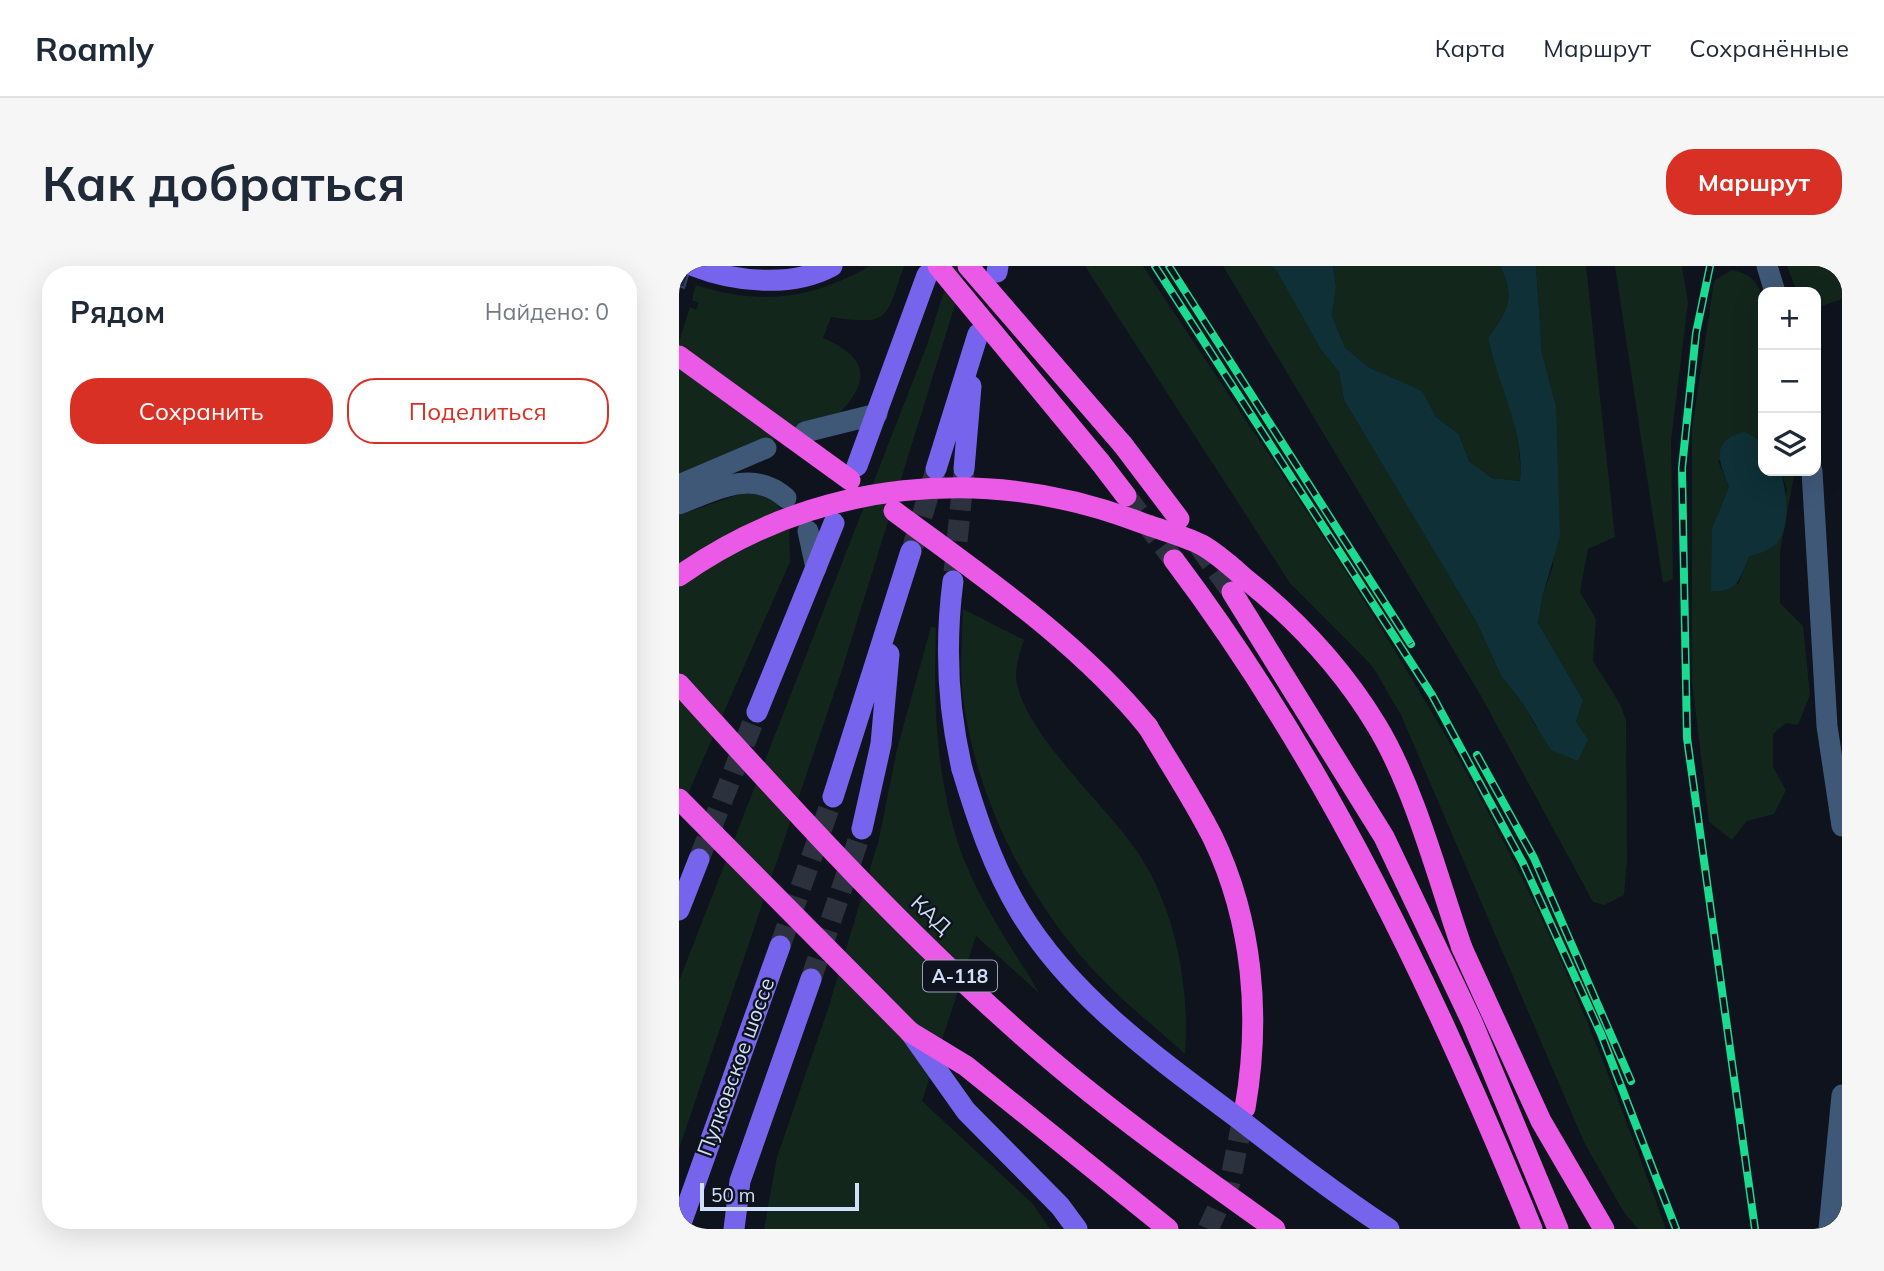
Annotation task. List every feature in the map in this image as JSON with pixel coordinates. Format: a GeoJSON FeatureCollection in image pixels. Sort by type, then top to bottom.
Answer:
{"type":"FeatureCollection","features":[{"type":"Feature","properties":{"kind":"highway"},"geometry":{"type":"LineString","coordinates":[[968,266],[1123,446],[1179,519]]}},
{"type":"Feature","properties":{"kind":"highway"},"geometry":{"type":"LineString","coordinates":[[932,270],[1100,462],[1126,496]]}},
{"type":"Feature","properties":{"kind":"highway"},"geometry":{"type":"LineString","coordinates":[[679,356],[853,473]]}},
{"type":"Feature","properties":{"kind":"highway"},"geometry":{"type":"LineString","coordinates":[[679,576],[741,537],[816,508],[859,497],[948,487],[1001,488],[1046,494],[1106,509],[1202,545],[1278,605],[1316,643],[1378,728],[1407,791],[1462,948],[1541,1121],[1604,1229]]}},
{"type":"Feature","properties":{"kind":"highway"},"geometry":{"type":"LineString","coordinates":[[894,511],[1037,618],[1126,699],[1148,727],[1213,838],[1234,891],[1246,942],[1254,1003],[1254,1058],[1245,1108]]}},
{"type":"Feature","properties":{"kind":"highway"},"geometry":{"type":"LineString","coordinates":[[1174,559],[1300,743],[1365,862],[1452,1041],[1532,1229]]}},
{"type":"Feature","properties":{"kind":"highway"},"geometry":{"type":"LineString","coordinates":[[1232,592],[1384,837],[1472,1021],[1558,1229]]}},
{"type":"Feature","properties":{"kind":"highway","name":"КАД"},"geometry":{"type":"LineString","coordinates":[[679,684],[856,878],[1039,1050],[1204,1178],[1275,1229]]}},
{"type":"Feature","properties":{"kind":"highway"},"geometry":{"type":"LineString","coordinates":[[679,799],[910,1031],[966,1066],[1168,1229]]}},
{"type":"Feature","properties":{"kind":"main road"},"geometry":{"type":"LineString","coordinates":[[694,266],[712,273],[764,280],[797,276],[832,266]]}},
{"type":"Feature","properties":{"kind":"main road"},"geometry":{"type":"LineString","coordinates":[[853,473],[932,270]]}},
{"type":"Feature","properties":{"kind":"main road"},"geometry":{"type":"LineString","coordinates":[[936,469],[976,340],[964,469]]}},
{"type":"Feature","properties":{"kind":"main road"},"geometry":{"type":"LineString","coordinates":[[757,712],[834,523]]}},
{"type":"Feature","properties":{"kind":"main road"},"geometry":{"type":"LineString","coordinates":[[832,797],[911,551]]}},
{"type":"Feature","properties":{"kind":"main road"},"geometry":{"type":"LineString","coordinates":[[953,581],[949,653],[951,695],[962,769],[996,869],[1021,914],[1057,962],[1103,1012],[1194,1086],[1389,1229]]}},
{"type":"Feature","properties":{"kind":"main road"},"geometry":{"type":"LineString","coordinates":[[862,829],[881,744],[892,614]]}},
{"type":"Feature","properties":{"kind":"main road"},"geometry":{"type":"LineString","coordinates":[[680,907],[699,859]]}},
{"type":"Feature","properties":{"kind":"main road","name":"Пулковское шоссе"},"geometry":{"type":"LineString","coordinates":[[679,1229],[780,946]]}},
{"type":"Feature","properties":{"kind":"main road"},"geometry":{"type":"LineString","coordinates":[[734,1229],[740,1181],[811,979]]}},
{"type":"Feature","properties":{"kind":"main road"},"geometry":{"type":"LineString","coordinates":[[910,1031],[966,1111],[1060,1206],[1077,1229]]}},
{"type":"Feature","properties":{"kind":"street"},"geometry":{"type":"LineString","coordinates":[[1767,266],[1773,287]]}},
{"type":"Feature","properties":{"kind":"street"},"geometry":{"type":"LineString","coordinates":[[805,432],[877,414]]}},
{"type":"Feature","properties":{"kind":"street"},"geometry":{"type":"LineString","coordinates":[[679,485],[766,448]]}},
{"type":"Feature","properties":{"kind":"street"},"geometry":{"type":"LineString","coordinates":[[1812,476],[1827,726],[1834,791],[1842,826]]}},
{"type":"Feature","properties":{"kind":"street"},"geometry":{"type":"LineString","coordinates":[[679,504],[730,484],[753,481],[770,486],[786,498]]}},
{"type":"Feature","properties":{"kind":"street"},"geometry":{"type":"LineString","coordinates":[[808,531],[816,568]]}},
{"type":"Feature","properties":{"kind":"street"},"geometry":{"type":"LineString","coordinates":[[1829,1229],[1842,1095]]}},
{"type":"Feature","properties":{"kind":"shaded area"},"geometry":{"type":"Polygon","coordinates":[[[870,266],[904,266],[893,298],[883,315],[865,320],[831,317],[823,338],[849,354],[857,362],[860,371],[856,391],[838,415],[679,476],[679,342],[690,307],[696,310],[699,303],[692,300],[696,285],[742,296],[786,296],[827,286],[870,266]]]}},
{"type":"Feature","properties":{"kind":"shaded area"},"geometry":{"type":"Polygon","coordinates":[[[952,266],[967,266],[842,670],[679,1149],[679,981],[927,345],[952,266]]]}},
{"type":"Feature","properties":{"kind":"shaded area"},"geometry":{"type":"Polygon","coordinates":[[[1085,266],[1143,266],[1384,633],[1473,784],[1536,906],[1577,997],[1666,1229],[1638,1229],[1623,1211],[1584,1142],[1401,715],[1373,667],[1290,583],[1085,266]]]}},
{"type":"Feature","properties":{"kind":"shaded area"},"geometry":{"type":"Polygon","coordinates":[[[1223,266],[1271,266],[1277,270],[1321,350],[1339,372],[1344,400],[1477,623],[1501,676],[1521,701],[1536,727],[1576,722],[1583,700],[1538,623],[1543,594],[1553,566],[1556,406],[1542,353],[1536,266],[1586,266],[1615,537],[1588,549],[1580,592],[1596,619],[1593,661],[1620,704],[1626,720],[1627,860],[1624,895],[1604,905],[1593,902],[1481,696],[1223,266]]]}},
{"type":"Feature","properties":{"kind":"shaded area"},"geometry":{"type":"Polygon","coordinates":[[[1271,266],[1333,266],[1336,286],[1332,316],[1345,347],[1368,367],[1422,391],[1436,417],[1459,434],[1469,461],[1492,478],[1520,481],[1519,444],[1515,426],[1488,338],[1505,312],[1509,296],[1500,266],[1536,266],[1542,353],[1556,406],[1560,536],[1543,594],[1538,623],[1583,700],[1576,722],[1588,739],[1578,761],[1551,750],[1521,701],[1501,676],[1477,623],[1344,400],[1339,372],[1321,350],[1277,271],[1271,266]]]}},
{"type":"Feature","properties":{"kind":"shaded area"},"geometry":{"type":"Polygon","coordinates":[[[1333,266],[1500,266],[1509,296],[1501,320],[1488,338],[1513,416],[1521,481],[1492,478],[1469,461],[1459,434],[1436,417],[1422,392],[1368,367],[1345,347],[1332,316],[1336,286],[1333,266]]]}},
{"type":"Feature","properties":{"kind":"shaded area"},"geometry":{"type":"Polygon","coordinates":[[[1615,266],[1682,266],[1688,303],[1671,440],[1673,579],[1663,583],[1615,266]]]}},
{"type":"Feature","properties":{"kind":"shaded area"},"geometry":{"type":"Polygon","coordinates":[[[1787,266],[1842,266],[1842,299],[1821,306],[1821,287],[1795,287],[1787,266]]]}},
{"type":"Feature","properties":{"kind":"shaded area"},"geometry":{"type":"Polygon","coordinates":[[[1731,270],[1752,279],[1758,287],[1758,438],[1718,461],[1729,487],[1712,528],[1738,585],[1749,557],[1775,545],[1787,489],[1782,476],[1794,476],[1780,550],[1780,603],[1803,626],[1810,695],[1798,725],[1786,723],[1773,734],[1773,767],[1786,790],[1774,814],[1747,821],[1732,840],[1709,822],[1692,682],[1692,429],[1714,281],[1731,270]]]}},
{"type":"Feature","properties":{"kind":"shaded area"},"geometry":{"type":"Polygon","coordinates":[[[1745,432],[1758,439],[1758,476],[1781,476],[1785,488],[1786,520],[1784,530],[1775,545],[1749,557],[1740,578],[1732,587],[1711,591],[1712,528],[1729,487],[1720,461],[1721,446],[1745,432]]]}},
{"type":"Feature","properties":{"kind":"shaded area"},"geometry":{"type":"Polygon","coordinates":[[[746,492],[771,495],[789,523],[790,562],[679,814],[679,515],[746,492]]]}},
{"type":"Feature","properties":{"kind":"shaded area"},"geometry":{"type":"Polygon","coordinates":[[[963,609],[1024,640],[1016,677],[1021,698],[1033,721],[1068,768],[1125,835],[1152,876],[1163,900],[1178,951],[1185,1003],[1185,1054],[1115,992],[1079,954],[1033,890],[1013,855],[982,781],[971,743],[962,681],[963,609]]]}},
{"type":"Feature","properties":{"kind":"shaded area"},"geometry":{"type":"Polygon","coordinates":[[[931,627],[936,628],[936,712],[941,767],[960,849],[976,887],[1040,994],[976,936],[922,1101],[1033,1204],[1050,1229],[764,1229],[777,1157],[828,1009],[879,839],[897,749],[931,627]]]}},
{"type":"Feature","properties":{"kind":"building"},"geometry":{"type":"Polygon","coordinates":[[[683,266],[691,266],[684,288],[679,286],[683,266]]]}},
{"type":"Feature","properties":{"kind":"tunnel"},"geometry":{"type":"LineString","coordinates":[[954,572],[964,472]]}},
{"type":"Feature","properties":{"kind":"tunnel"},"geometry":{"type":"LineString","coordinates":[[913,546],[935,473]]}},
{"type":"Feature","properties":{"kind":"tunnel"},"geometry":{"type":"LineString","coordinates":[[1126,496],[1174,560]]}},
{"type":"Feature","properties":{"kind":"tunnel"},"geometry":{"type":"LineString","coordinates":[[1199,546],[1232,592]]}},
{"type":"Feature","properties":{"kind":"tunnel"},"geometry":{"type":"LineString","coordinates":[[699,859],[757,712]]}},
{"type":"Feature","properties":{"kind":"tunnel"},"geometry":{"type":"LineString","coordinates":[[780,946],[833,797]]}},
{"type":"Feature","properties":{"kind":"tunnel"},"geometry":{"type":"LineString","coordinates":[[811,979],[862,829]]}},
{"type":"Feature","properties":{"kind":"tunnel"},"geometry":{"type":"LineString","coordinates":[[1208,1229],[1230,1182],[1245,1108]]}},
{"type":"Feature","properties":{"kind":"railway"},"geometry":{"type":"LineString","coordinates":[[1155,266],[1432,695],[1523,863],[1601,1034],[1676,1229]]}},
{"type":"Feature","properties":{"kind":"railway"},"geometry":{"type":"LineString","coordinates":[[1169,266],[1411,644]]}},
{"type":"Feature","properties":{"kind":"railway"},"geometry":{"type":"LineString","coordinates":[[1710,266],[1696,333],[1682,468],[1687,738],[1755,1229]]}},
{"type":"Feature","properties":{"kind":"railway"},"geometry":{"type":"LineString","coordinates":[[1477,755],[1534,858],[1631,1081]]}}]}
